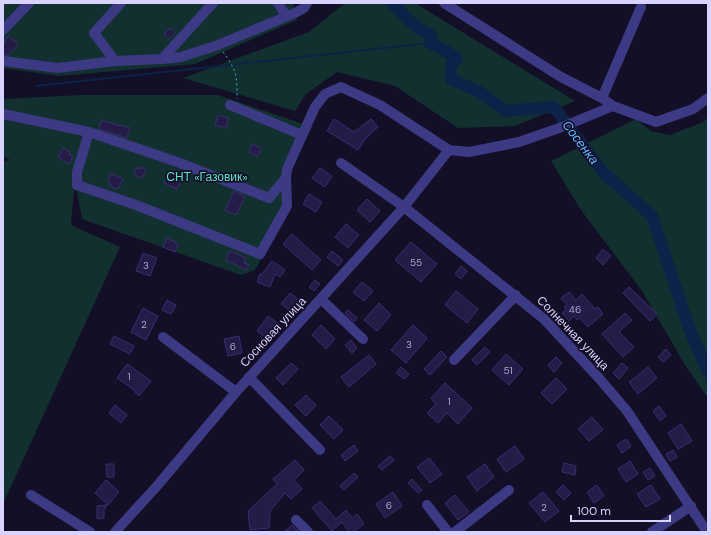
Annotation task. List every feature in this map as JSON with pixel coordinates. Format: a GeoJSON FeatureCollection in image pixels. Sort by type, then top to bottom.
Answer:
{"type":"FeatureCollection","features":[{"type":"Feature","properties":{"kind":"lane"},"geometry":{"type":"LineString","coordinates":[[3,30],[29,3]]}},
{"type":"Feature","properties":{"kind":"lane"},"geometry":{"type":"LineString","coordinates":[[116,61],[94,33],[121,3]]}},
{"type":"Feature","properties":{"kind":"lane"},"geometry":{"type":"LineString","coordinates":[[162,59],[213,3]]}},
{"type":"Feature","properties":{"kind":"lane"},"geometry":{"type":"LineString","coordinates":[[278,3],[286,16]]}},
{"type":"Feature","properties":{"kind":"lane"},"geometry":{"type":"LineString","coordinates":[[3,61],[58,68],[116,61],[181,57],[218,45],[286,16],[304,8],[307,3]]}},
{"type":"Feature","properties":{"kind":"lane"},"geometry":{"type":"LineString","coordinates":[[444,3],[561,77],[602,98],[613,106],[656,122],[693,109],[708,98]]}},
{"type":"Feature","properties":{"kind":"lane"},"geometry":{"type":"LineString","coordinates":[[602,98],[641,8]]}},
{"type":"Feature","properties":{"kind":"lane"},"geometry":{"type":"LineString","coordinates":[[89,132],[77,172],[77,185],[136,205],[260,254],[287,206],[287,169],[315,106],[326,94],[341,88],[380,105],[449,150],[470,152],[519,142],[562,127],[613,106]]}},
{"type":"Feature","properties":{"kind":"lane"},"geometry":{"type":"LineString","coordinates":[[230,106],[302,135]]}},
{"type":"Feature","properties":{"kind":"lane"},"geometry":{"type":"LineString","coordinates":[[3,114],[89,132],[180,163],[269,198],[286,178]]}},
{"type":"Feature","properties":{"kind":"lane","name":"Сосновая улица"},"geometry":{"type":"LineString","coordinates":[[115,532],[157,486],[249,377],[404,207],[449,150]]}},
{"type":"Feature","properties":{"kind":"lane","name":"Солнечная улица"},"geometry":{"type":"LineString","coordinates":[[341,163],[404,207],[544,318],[598,377],[627,412],[707,532]]}},
{"type":"Feature","properties":{"kind":"lane"},"geometry":{"type":"LineString","coordinates":[[454,360],[516,295]]}},
{"type":"Feature","properties":{"kind":"lane"},"geometry":{"type":"LineString","coordinates":[[321,299],[363,339]]}},
{"type":"Feature","properties":{"kind":"lane"},"geometry":{"type":"LineString","coordinates":[[163,337],[236,392]]}},
{"type":"Feature","properties":{"kind":"lane"},"geometry":{"type":"LineString","coordinates":[[249,377],[320,450]]}},
{"type":"Feature","properties":{"kind":"lane"},"geometry":{"type":"LineString","coordinates":[[455,532],[509,490]]}},
{"type":"Feature","properties":{"kind":"lane"},"geometry":{"type":"LineString","coordinates":[[31,496],[90,532]]}},
{"type":"Feature","properties":{"kind":"lane"},"geometry":{"type":"LineString","coordinates":[[427,505],[448,532]]}},
{"type":"Feature","properties":{"kind":"lane"},"geometry":{"type":"LineString","coordinates":[[652,532],[691,506]]}},
{"type":"Feature","properties":{"kind":"lane"},"geometry":{"type":"LineString","coordinates":[[296,520],[308,532]]}},
{"type":"Feature","properties":{"kind":"path"},"geometry":{"type":"LineString","coordinates":[[218,45],[232,63],[238,82],[237,99],[247,112]]}},
{"type":"Feature","properties":{"kind":"green space"},"geometry":{"type":"Polygon","coordinates":[[[3,3],[293,3],[297,20],[195,64],[59,76],[3,68],[3,3]]]}},
{"type":"Feature","properties":{"kind":"green space"},"geometry":{"type":"Polygon","coordinates":[[[345,3],[415,3],[575,101],[515,126],[458,128],[395,86],[337,72],[306,94],[295,111],[183,78],[309,32],[345,3]]]}},
{"type":"Feature","properties":{"kind":"green space","name":"СНТ «Газовик»"},"geometry":{"type":"Polygon","coordinates":[[[81,95],[218,95],[312,127],[290,171],[289,208],[255,270],[241,275],[82,219],[77,191],[74,190],[71,225],[120,247],[3,504],[3,165],[5,161],[10,160],[3,156],[3,99],[81,95]]]}},
{"type":"Feature","properties":{"kind":"green space"},"geometry":{"type":"Polygon","coordinates":[[[708,117],[708,398],[685,365],[642,291],[581,210],[551,161],[636,119],[651,131],[670,135],[703,122],[708,117]]]}},
{"type":"Feature","properties":{"kind":"building"},"geometry":{"type":"Polygon","coordinates":[[[170,28],[175,33],[169,39],[164,34],[170,28]]]}},
{"type":"Feature","properties":{"kind":"building"},"geometry":{"type":"Polygon","coordinates":[[[9,36],[18,45],[8,55],[3,55],[3,44],[9,36]]]}},
{"type":"Feature","properties":{"kind":"building"},"geometry":{"type":"Polygon","coordinates":[[[218,115],[228,118],[226,128],[215,125],[218,115]]]}},
{"type":"Feature","properties":{"kind":"building"},"geometry":{"type":"Polygon","coordinates":[[[334,119],[354,132],[371,119],[378,127],[365,139],[358,150],[327,131],[334,119]]]}},
{"type":"Feature","properties":{"kind":"building"},"geometry":{"type":"Polygon","coordinates":[[[102,120],[130,128],[127,138],[99,129],[102,120]]]}},
{"type":"Feature","properties":{"kind":"building"},"geometry":{"type":"Polygon","coordinates":[[[252,144],[261,148],[258,156],[249,152],[252,144]]]}},
{"type":"Feature","properties":{"kind":"building"},"geometry":{"type":"Polygon","coordinates":[[[63,148],[70,152],[69,154],[73,156],[69,164],[58,157],[63,148]]]}},
{"type":"Feature","properties":{"kind":"building"},"geometry":{"type":"Polygon","coordinates":[[[140,167],[146,170],[142,178],[136,176],[134,173],[136,168],[139,169],[140,167]]]}},
{"type":"Feature","properties":{"kind":"building"},"geometry":{"type":"Polygon","coordinates":[[[320,168],[332,176],[325,187],[312,178],[320,168]]]}},
{"type":"Feature","properties":{"kind":"building"},"geometry":{"type":"Polygon","coordinates":[[[168,173],[182,179],[177,189],[164,183],[168,173]]]}},
{"type":"Feature","properties":{"kind":"building"},"geometry":{"type":"Polygon","coordinates":[[[111,174],[123,179],[117,189],[110,186],[111,184],[108,182],[111,174]]]}},
{"type":"Feature","properties":{"kind":"building"},"geometry":{"type":"Polygon","coordinates":[[[234,191],[245,196],[236,215],[225,210],[234,191]]]}},
{"type":"Feature","properties":{"kind":"building"},"geometry":{"type":"Polygon","coordinates":[[[309,194],[322,202],[316,212],[303,204],[309,194]]]}},
{"type":"Feature","properties":{"kind":"building"},"geometry":{"type":"Polygon","coordinates":[[[367,199],[380,211],[370,222],[357,210],[367,199]]]}},
{"type":"Feature","properties":{"kind":"building"},"geometry":{"type":"Polygon","coordinates":[[[346,224],[359,235],[348,248],[335,237],[346,224]]]}},
{"type":"Feature","properties":{"kind":"building"},"geometry":{"type":"Polygon","coordinates":[[[292,234],[321,260],[312,270],[283,244],[292,234]]]}},
{"type":"Feature","properties":{"kind":"building"},"geometry":{"type":"Polygon","coordinates":[[[167,238],[178,244],[175,252],[163,247],[167,238]]]}},
{"type":"Feature","properties":{"kind":"building"},"geometry":{"type":"Polygon","coordinates":[[[411,242],[437,264],[421,282],[395,260],[411,242]]]}},
{"type":"Feature","properties":{"kind":"building"},"geometry":{"type":"Polygon","coordinates":[[[603,249],[611,256],[603,265],[596,258],[603,249]]]}},
{"type":"Feature","properties":{"kind":"building"},"geometry":{"type":"Polygon","coordinates":[[[230,251],[246,258],[244,263],[249,265],[246,270],[226,260],[230,251]]]}},
{"type":"Feature","properties":{"kind":"building"},"geometry":{"type":"Polygon","coordinates":[[[332,251],[343,260],[338,266],[327,257],[332,251]]]}},
{"type":"Feature","properties":{"kind":"building"},"geometry":{"type":"Polygon","coordinates":[[[143,253],[157,258],[150,276],[136,271],[143,253]]]}},
{"type":"Feature","properties":{"kind":"building"},"geometry":{"type":"Polygon","coordinates":[[[272,261],[285,270],[280,277],[275,274],[270,287],[257,282],[260,274],[262,274],[272,261]]]}},
{"type":"Feature","properties":{"kind":"building"},"geometry":{"type":"Polygon","coordinates":[[[461,266],[467,271],[461,279],[455,274],[461,266]]]}},
{"type":"Feature","properties":{"kind":"building"},"geometry":{"type":"Polygon","coordinates":[[[315,280],[320,284],[314,291],[309,287],[315,280]]]}},
{"type":"Feature","properties":{"kind":"building"},"geometry":{"type":"Polygon","coordinates":[[[362,282],[373,291],[364,301],[353,292],[362,282]]]}},
{"type":"Feature","properties":{"kind":"building"},"geometry":{"type":"Polygon","coordinates":[[[629,287],[657,314],[650,321],[623,293],[629,287]]]}},
{"type":"Feature","properties":{"kind":"building"},"geometry":{"type":"Polygon","coordinates":[[[456,291],[478,309],[467,323],[445,305],[456,291]]]}},
{"type":"Feature","properties":{"kind":"building"},"geometry":{"type":"Polygon","coordinates":[[[569,292],[576,300],[582,294],[595,309],[598,307],[603,314],[588,327],[580,318],[577,320],[574,316],[569,321],[562,313],[566,310],[564,307],[567,305],[561,298],[569,292]]]}},
{"type":"Feature","properties":{"kind":"building"},"geometry":{"type":"Polygon","coordinates":[[[290,293],[302,303],[293,313],[281,304],[290,293]]]}},
{"type":"Feature","properties":{"kind":"building"},"geometry":{"type":"Polygon","coordinates":[[[167,300],[176,305],[171,314],[162,310],[167,300]]]}},
{"type":"Feature","properties":{"kind":"building"},"geometry":{"type":"Polygon","coordinates":[[[379,303],[391,315],[377,331],[364,320],[379,303]]]}},
{"type":"Feature","properties":{"kind":"building"},"geometry":{"type":"Polygon","coordinates":[[[143,308],[158,316],[146,340],[131,332],[143,308]]]}},
{"type":"Feature","properties":{"kind":"building"},"geometry":{"type":"Polygon","coordinates":[[[348,310],[357,318],[354,322],[345,313],[348,310]]]}},
{"type":"Feature","properties":{"kind":"building"},"geometry":{"type":"Polygon","coordinates":[[[625,313],[632,320],[619,332],[634,347],[623,357],[602,334],[625,313]]]}},
{"type":"Feature","properties":{"kind":"building"},"geometry":{"type":"Polygon","coordinates":[[[268,316],[280,325],[269,340],[257,331],[268,316]]]}},
{"type":"Feature","properties":{"kind":"building"},"geometry":{"type":"Polygon","coordinates":[[[321,325],[335,339],[326,349],[312,335],[321,325]]]}},
{"type":"Feature","properties":{"kind":"building"},"geometry":{"type":"Polygon","coordinates":[[[413,325],[427,338],[406,363],[391,350],[413,325]]]}},
{"type":"Feature","properties":{"kind":"building"},"geometry":{"type":"Polygon","coordinates":[[[114,336],[134,346],[130,354],[110,344],[114,336]]]}},
{"type":"Feature","properties":{"kind":"building"},"geometry":{"type":"Polygon","coordinates":[[[239,336],[242,353],[228,356],[224,339],[239,336]]]}},
{"type":"Feature","properties":{"kind":"building"},"geometry":{"type":"Polygon","coordinates":[[[351,340],[357,348],[352,353],[345,345],[351,340]]]}},
{"type":"Feature","properties":{"kind":"building"},"geometry":{"type":"Polygon","coordinates":[[[485,347],[490,352],[477,365],[472,360],[485,347]]]}},
{"type":"Feature","properties":{"kind":"building"},"geometry":{"type":"Polygon","coordinates":[[[666,349],[671,355],[663,362],[658,357],[666,349]]]}},
{"type":"Feature","properties":{"kind":"building"},"geometry":{"type":"Polygon","coordinates":[[[441,351],[447,357],[430,375],[424,369],[441,351]]]}},
{"type":"Feature","properties":{"kind":"building"},"geometry":{"type":"Polygon","coordinates":[[[506,354],[523,369],[509,385],[492,370],[506,354]]]}},
{"type":"Feature","properties":{"kind":"building"},"geometry":{"type":"Polygon","coordinates":[[[369,355],[376,364],[349,387],[341,377],[369,355]]]}},
{"type":"Feature","properties":{"kind":"building"},"geometry":{"type":"Polygon","coordinates":[[[556,357],[562,363],[554,372],[548,365],[556,357]]]}},
{"type":"Feature","properties":{"kind":"building"},"geometry":{"type":"Polygon","coordinates":[[[291,363],[298,369],[283,385],[276,378],[291,363]]]}},
{"type":"Feature","properties":{"kind":"building"},"geometry":{"type":"Polygon","coordinates":[[[622,363],[628,368],[619,379],[613,373],[622,363]]]}},
{"type":"Feature","properties":{"kind":"building"},"geometry":{"type":"Polygon","coordinates":[[[127,364],[151,381],[139,396],[133,389],[117,378],[127,364]]]}},
{"type":"Feature","properties":{"kind":"building"},"geometry":{"type":"Polygon","coordinates":[[[401,367],[409,374],[405,379],[396,373],[401,367]]]}},
{"type":"Feature","properties":{"kind":"building"},"geometry":{"type":"Polygon","coordinates":[[[648,367],[657,378],[638,394],[629,382],[648,367]]]}},
{"type":"Feature","properties":{"kind":"building"},"geometry":{"type":"Polygon","coordinates":[[[556,378],[567,389],[552,404],[541,393],[556,378]]]}},
{"type":"Feature","properties":{"kind":"building"},"geometry":{"type":"Polygon","coordinates":[[[445,383],[472,408],[458,424],[447,413],[438,423],[427,413],[436,404],[431,398],[445,383]]]}},
{"type":"Feature","properties":{"kind":"building"},"geometry":{"type":"Polygon","coordinates":[[[306,395],[316,405],[306,416],[295,405],[306,395]]]}},
{"type":"Feature","properties":{"kind":"building"},"geometry":{"type":"Polygon","coordinates":[[[115,405],[127,415],[121,423],[109,413],[115,405]]]}},
{"type":"Feature","properties":{"kind":"building"},"geometry":{"type":"Polygon","coordinates":[[[659,406],[666,416],[660,421],[653,411],[659,406]]]}},
{"type":"Feature","properties":{"kind":"building"},"geometry":{"type":"Polygon","coordinates":[[[329,416],[343,430],[334,439],[320,425],[329,416]]]}},
{"type":"Feature","properties":{"kind":"building"},"geometry":{"type":"Polygon","coordinates":[[[592,417],[603,430],[589,441],[578,429],[592,417]]]}},
{"type":"Feature","properties":{"kind":"building"},"geometry":{"type":"Polygon","coordinates":[[[681,424],[692,441],[678,449],[668,433],[681,424]]]}},
{"type":"Feature","properties":{"kind":"building"},"geometry":{"type":"Polygon","coordinates":[[[626,439],[631,446],[622,453],[617,445],[626,439]]]}},
{"type":"Feature","properties":{"kind":"building"},"geometry":{"type":"Polygon","coordinates":[[[354,445],[358,451],[345,461],[341,455],[354,445]]]}},
{"type":"Feature","properties":{"kind":"building"},"geometry":{"type":"Polygon","coordinates":[[[515,446],[524,459],[506,472],[497,459],[515,446]]]}},
{"type":"Feature","properties":{"kind":"building"},"geometry":{"type":"Polygon","coordinates":[[[673,450],[677,457],[670,461],[666,454],[673,450]]]}},
{"type":"Feature","properties":{"kind":"building"},"geometry":{"type":"Polygon","coordinates":[[[390,456],[394,460],[382,470],[378,466],[390,456]]]}},
{"type":"Feature","properties":{"kind":"building"},"geometry":{"type":"Polygon","coordinates":[[[429,458],[442,474],[430,483],[417,467],[429,458]]]}},
{"type":"Feature","properties":{"kind":"building"},"geometry":{"type":"Polygon","coordinates":[[[295,460],[304,470],[294,480],[302,489],[291,499],[285,493],[270,511],[269,528],[250,530],[248,511],[277,484],[273,479],[295,460]]]}},
{"type":"Feature","properties":{"kind":"building"},"geometry":{"type":"Polygon","coordinates":[[[630,461],[638,474],[626,482],[618,469],[630,461]]]}},
{"type":"Feature","properties":{"kind":"building"},"geometry":{"type":"Polygon","coordinates":[[[564,463],[576,466],[575,475],[562,472],[564,463]]]}},
{"type":"Feature","properties":{"kind":"building"},"geometry":{"type":"Polygon","coordinates":[[[106,464],[114,464],[114,477],[107,477],[106,464]]]}},
{"type":"Feature","properties":{"kind":"building"},"geometry":{"type":"Polygon","coordinates":[[[485,464],[494,477],[477,491],[467,477],[485,464]]]}},
{"type":"Feature","properties":{"kind":"building"},"geometry":{"type":"Polygon","coordinates":[[[650,468],[655,476],[648,480],[643,472],[650,468]]]}},
{"type":"Feature","properties":{"kind":"building"},"geometry":{"type":"Polygon","coordinates":[[[354,473],[358,477],[344,490],[340,486],[354,473]]]}},
{"type":"Feature","properties":{"kind":"building"},"geometry":{"type":"Polygon","coordinates":[[[412,479],[422,490],[418,493],[408,483],[412,479]]]}},
{"type":"Feature","properties":{"kind":"building"},"geometry":{"type":"Polygon","coordinates":[[[106,480],[119,492],[108,505],[95,493],[106,480]]]}},
{"type":"Feature","properties":{"kind":"building"},"geometry":{"type":"Polygon","coordinates":[[[563,485],[571,493],[564,500],[556,492],[563,485]]]}},
{"type":"Feature","properties":{"kind":"building"},"geometry":{"type":"Polygon","coordinates":[[[597,485],[604,496],[594,503],[587,492],[597,485]]]}},
{"type":"Feature","properties":{"kind":"building"},"geometry":{"type":"Polygon","coordinates":[[[651,485],[660,499],[646,507],[637,494],[651,485]]]}},
{"type":"Feature","properties":{"kind":"building"},"geometry":{"type":"Polygon","coordinates":[[[393,492],[402,506],[385,518],[376,504],[393,492]]]}},
{"type":"Feature","properties":{"kind":"building"},"geometry":{"type":"Polygon","coordinates":[[[543,492],[559,511],[545,522],[529,503],[543,492]]]}},
{"type":"Feature","properties":{"kind":"building"},"geometry":{"type":"Polygon","coordinates":[[[455,495],[469,512],[458,520],[445,503],[455,495]]]}},
{"type":"Feature","properties":{"kind":"building"},"geometry":{"type":"Polygon","coordinates":[[[320,501],[336,519],[346,510],[352,518],[357,514],[364,524],[354,532],[349,532],[342,522],[332,531],[312,508],[320,501]]]}},
{"type":"Feature","properties":{"kind":"building"},"geometry":{"type":"Polygon","coordinates":[[[107,505],[104,510],[104,518],[97,519],[97,506],[107,505]]]}},
{"type":"Feature","properties":{"kind":"building"},"geometry":{"type":"Polygon","coordinates":[[[292,525],[299,532],[284,532],[292,525]]]}},
{"type":"Feature","properties":{"kind":"waterway","name":"Сосенка"},"geometry":{"type":"LineString","coordinates":[[392,3],[414,25],[431,36],[430,43],[457,59],[451,66],[451,79],[479,92],[506,111],[554,107],[603,172],[652,216],[689,328],[708,372]]}},
{"type":"Feature","properties":{"kind":"waterway"},"geometry":{"type":"LineString","coordinates":[[36,86],[430,43]]}}]}
